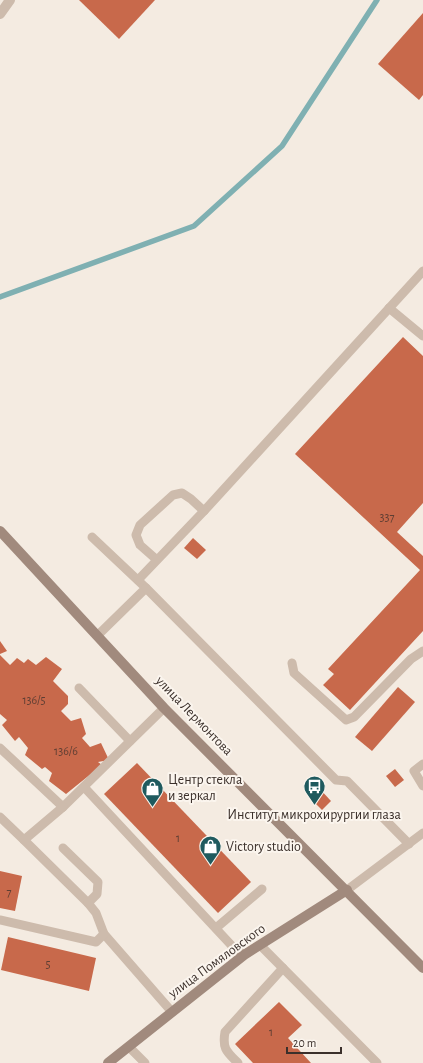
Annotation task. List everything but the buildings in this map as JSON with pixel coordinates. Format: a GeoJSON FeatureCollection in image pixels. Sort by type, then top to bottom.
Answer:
{"type":"FeatureCollection","features":[{"type":"Feature","properties":{"kind":"main road","name":"улица Лермонтова"},"geometry":{"type":"LineString","coordinates":[[0,531],[98,635],[164,708],[347,890],[423,968]]}},
{"type":"Feature","properties":{"kind":"main road","name":"улица Помяловского"},"geometry":{"type":"LineString","coordinates":[[108,1063],[244,955],[347,890]]}},
{"type":"Feature","properties":{"kind":"street"},"geometry":{"type":"LineString","coordinates":[[0,14],[10,0]]}},
{"type":"Feature","properties":{"kind":"lane"},"geometry":{"type":"LineString","coordinates":[[138,580],[204,511],[423,271]]}},
{"type":"Feature","properties":{"kind":"lane"},"geometry":{"type":"LineString","coordinates":[[389,308],[423,336]]}},
{"type":"Feature","properties":{"kind":"lane"},"geometry":{"type":"LineString","coordinates":[[157,560],[140,545],[136,535],[140,525],[173,495],[182,494],[191,499],[204,511]]}},
{"type":"Feature","properties":{"kind":"lane"},"geometry":{"type":"LineString","coordinates":[[92,537],[138,580],[336,780],[347,781],[409,844]]}},
{"type":"Feature","properties":{"kind":"lane"},"geometry":{"type":"LineString","coordinates":[[98,635],[146,588]]}},
{"type":"Feature","properties":{"kind":"lane"},"geometry":{"type":"LineString","coordinates":[[292,663],[294,673],[346,720],[354,717],[411,659],[423,651]]}},
{"type":"Feature","properties":{"kind":"lane"},"geometry":{"type":"LineString","coordinates":[[79,688],[130,741]]}},
{"type":"Feature","properties":{"kind":"lane"},"geometry":{"type":"LineString","coordinates":[[24,840],[63,807],[164,708]]}},
{"type":"Feature","properties":{"kind":"lane"},"geometry":{"type":"LineString","coordinates":[[0,748],[63,807]]}},
{"type":"Feature","properties":{"kind":"lane"},"geometry":{"type":"LineString","coordinates":[[423,764],[414,771],[423,786]]}},
{"type":"Feature","properties":{"kind":"lane"},"geometry":{"type":"LineString","coordinates":[[84,787],[233,947],[244,955]]}},
{"type":"Feature","properties":{"kind":"lane"},"geometry":{"type":"LineString","coordinates":[[0,816],[96,913],[104,934],[172,1012]]}},
{"type":"Feature","properties":{"kind":"lane"},"geometry":{"type":"LineString","coordinates":[[347,890],[423,833]]}},
{"type":"Feature","properties":{"kind":"lane"},"geometry":{"type":"LineString","coordinates":[[63,848],[98,882],[97,894],[88,904]]}},
{"type":"Feature","properties":{"kind":"lane"},"geometry":{"type":"LineString","coordinates":[[216,928],[262,889]]}},
{"type":"Feature","properties":{"kind":"lane"},"geometry":{"type":"LineString","coordinates":[[0,920],[96,942],[104,934]]}},
{"type":"Feature","properties":{"kind":"lane"},"geometry":{"type":"LineString","coordinates":[[260,945],[377,1063]]}},
{"type":"Feature","properties":{"kind":"lane"},"geometry":{"type":"LineString","coordinates":[[238,1063],[225,1050],[223,1042],[225,1032],[283,968]]}},
{"type":"Feature","properties":{"kind":"lane"},"geometry":{"type":"LineString","coordinates":[[129,1047],[145,1063]]}},
{"type":"Feature","properties":{"kind":"waterway"},"geometry":{"type":"LineString","coordinates":[[0,297],[194,226],[282,146],[377,0]]}},
{"type":"Feature","properties":{"kind":"place","name":"Институт микрохирургии глаза"},"geometry":{"type":"Point","coordinates":[314,806]}},
{"type":"Feature","properties":{"kind":"place","name":"Центр стекла и зеркал"},"geometry":{"type":"Point","coordinates":[152,808]}},
{"type":"Feature","properties":{"kind":"place","name":"Victory studio"},"geometry":{"type":"Point","coordinates":[211,866]}}]}
